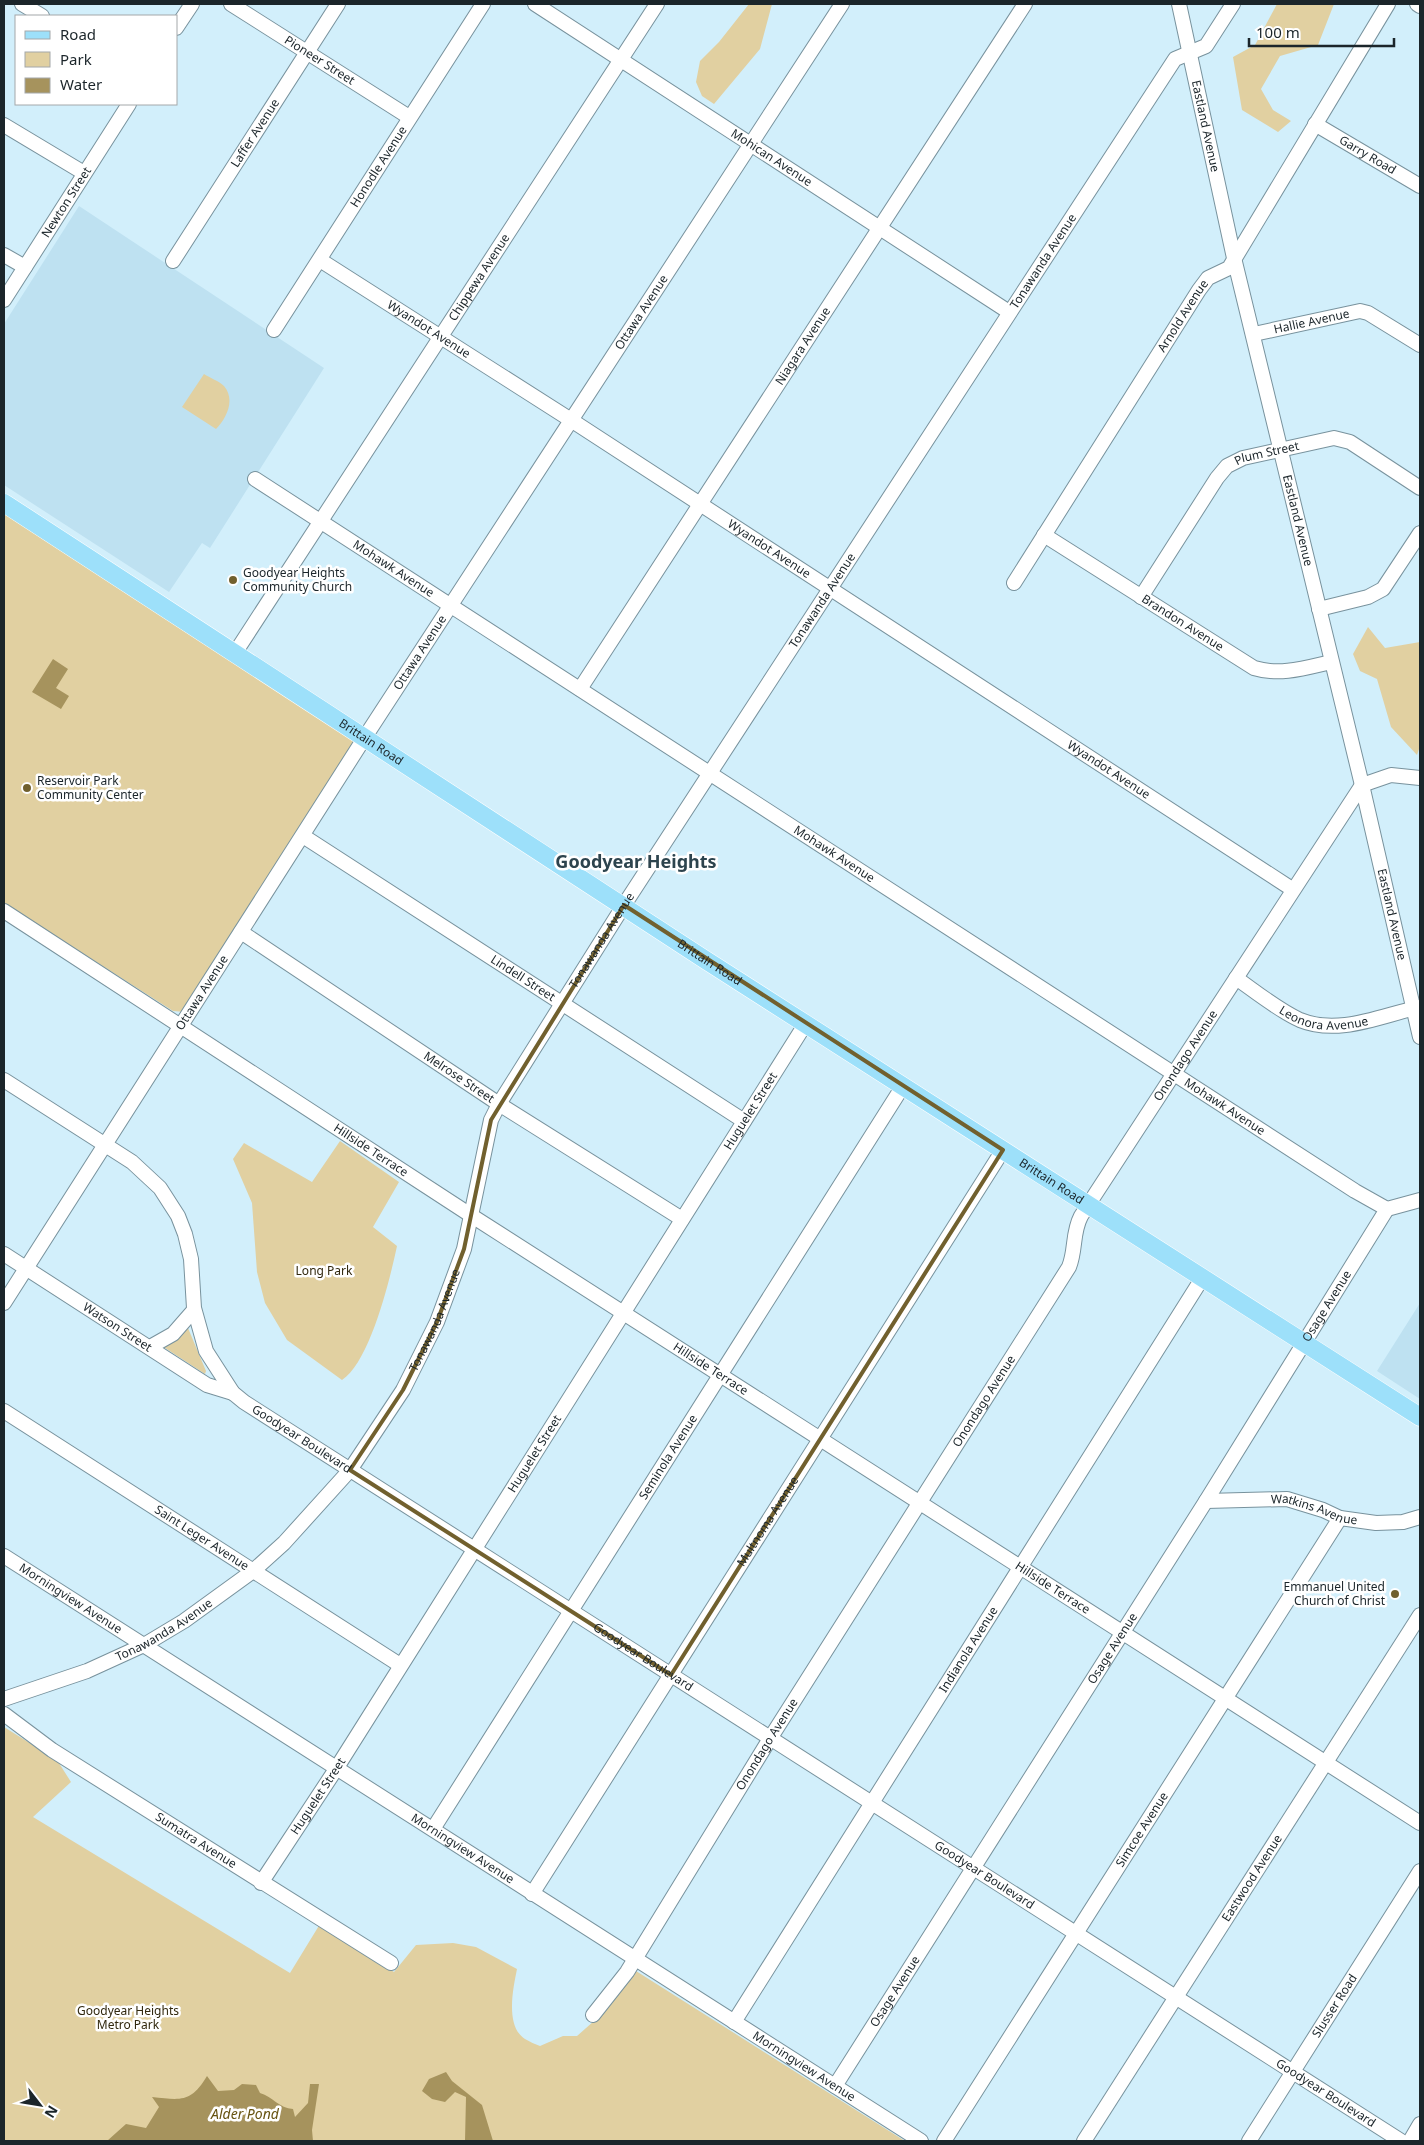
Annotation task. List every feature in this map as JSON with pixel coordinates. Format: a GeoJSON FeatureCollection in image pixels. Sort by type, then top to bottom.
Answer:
{"type":"FeatureCollection","features":[{"type":"Feature","properties":{"kind":"main road","name":"Brittain Road"},"geometry":{"type":"LineString","coordinates":[[4,503],[903,1086],[1420,1417]]}},
{"type":"Feature","properties":{"kind":"street"},"geometry":{"type":"LineString","coordinates":[[22,4],[40,15]]}},
{"type":"Feature","properties":{"kind":"street"},"geometry":{"type":"LineString","coordinates":[[178,25],[192,4]]}},
{"type":"Feature","properties":{"kind":"street","name":"Pioneer Street"},"geometry":{"type":"LineString","coordinates":[[231,4],[409,117]]}},
{"type":"Feature","properties":{"kind":"street","name":"Laffer Avenue"},"geometry":{"type":"LineString","coordinates":[[174,261],[338,4]]}},
{"type":"Feature","properties":{"kind":"street","name":"Honodle Avenue"},"geometry":{"type":"LineString","coordinates":[[274,330],[483,4]]}},
{"type":"Feature","properties":{"kind":"street","name":"Mohican Avenue"},"geometry":{"type":"LineString","coordinates":[[535,4],[1009,312]]}},
{"type":"Feature","properties":{"kind":"street","name":"Chippewa Avenue"},"geometry":{"type":"LineString","coordinates":[[235,653],[657,4]]}},
{"type":"Feature","properties":{"kind":"street","name":"Ottawa Avenue"},"geometry":{"type":"LineString","coordinates":[[4,1303],[365,737],[842,4]]}},
{"type":"Feature","properties":{"kind":"street","name":"Niagara Avenue"},"geometry":{"type":"LineString","coordinates":[[580,689],[1025,4]]}},
{"type":"Feature","properties":{"kind":"street","name":"Eastland Avenue"},"geometry":{"type":"LineString","coordinates":[[1179,4],[1234,258],[1254,334],[1331,662],[1417,1008],[1420,1037]]}},
{"type":"Feature","properties":{"kind":"street","name":"Tonawanda Avenue"},"geometry":{"type":"LineString","coordinates":[[4,1699],[87,1671],[144,1645],[184,1621],[254,1570],[314,1512],[350,1470],[392,1409],[417,1363],[451,1287],[464,1249],[472,1216],[491,1120],[499,1104],[624,905],[829,588],[1175,59],[1206,46],[1233,4]]}},
{"type":"Feature","properties":{"kind":"street","name":"Arnold Avenue"},"geometry":{"type":"LineString","coordinates":[[1014,583],[1199,290],[1208,278],[1228,268],[1388,4]]}},
{"type":"Feature","properties":{"kind":"street","name":"Newton Street"},"geometry":{"type":"LineString","coordinates":[[4,300],[128,105]]}},
{"type":"Feature","properties":{"kind":"street"},"geometry":{"type":"LineString","coordinates":[[4,124],[84,174]]}},
{"type":"Feature","properties":{"kind":"street","name":"Garry Road"},"geometry":{"type":"LineString","coordinates":[[1315,124],[1420,186]]}},
{"type":"Feature","properties":{"kind":"street"},"geometry":{"type":"LineString","coordinates":[[4,254],[25,267]]}},
{"type":"Feature","properties":{"kind":"street","name":"Wyandot Avenue"},"geometry":{"type":"LineString","coordinates":[[320,260],[571,420],[1292,889]]}},
{"type":"Feature","properties":{"kind":"street","name":"Hallie Avenue"},"geometry":{"type":"LineString","coordinates":[[1254,334],[1360,311],[1368,313],[1420,345]]}},
{"type":"Feature","properties":{"kind":"street","name":"Plum Street"},"geometry":{"type":"LineString","coordinates":[[1141,597],[1222,471],[1234,462],[1281,449],[1324,440],[1342,439],[1420,488]]}},
{"type":"Feature","properties":{"kind":"street","name":"Mohawk Avenue"},"geometry":{"type":"LineString","coordinates":[[254,479],[1172,1074],[1355,1191],[1387,1209]]}},
{"type":"Feature","properties":{"kind":"street"},"geometry":{"type":"LineString","coordinates":[[1319,609],[1368,597],[1383,588],[1420,533]]}},
{"type":"Feature","properties":{"kind":"street","name":"Brandon Avenue"},"geometry":{"type":"LineString","coordinates":[[1044,535],[1254,668],[1278,672],[1331,662]]}},
{"type":"Feature","properties":{"kind":"street"},"geometry":{"type":"LineString","coordinates":[[1362,785],[1391,774],[1420,778]]}},
{"type":"Feature","properties":{"kind":"street","name":"Onondago Avenue"},"geometry":{"type":"LineString","coordinates":[[592,2015],[627,1972],[633,1959],[771,1737],[1069,1268],[1073,1253],[1074,1230],[1089,1204],[1292,889],[1362,785]]}},
{"type":"Feature","properties":{"kind":"street","name":"Lindell Street"},"geometry":{"type":"LineString","coordinates":[[303,836],[744,1121]]}},
{"type":"Feature","properties":{"kind":"street","name":"Hillside Terrace"},"geometry":{"type":"LineString","coordinates":[[4,911],[472,1216],[1420,1823]]}},
{"type":"Feature","properties":{"kind":"street","name":"Melrose Street"},"geometry":{"type":"LineString","coordinates":[[241,932],[499,1104],[682,1219]]}},
{"type":"Feature","properties":{"kind":"street","name":"Leonora Avenue"},"geometry":{"type":"LineString","coordinates":[[1236,978],[1295,1017],[1324,1026],[1352,1024],[1417,1008]]}},
{"type":"Feature","properties":{"kind":"street","name":"Huguelet Street"},"geometry":{"type":"LineString","coordinates":[[261,1883],[336,1769],[806,1023]]}},
{"type":"Feature","properties":{"kind":"street","name":"Goodyear Boulevard"},"geometry":{"type":"LineString","coordinates":[[4,1080],[132,1162],[155,1182],[178,1216],[192,1259],[194,1310],[206,1351],[233,1393],[350,1470],[771,1737],[974,1870],[1401,2141]]}},
{"type":"Feature","properties":{"kind":"street","name":"Seminola Avenue"},"geometry":{"type":"LineString","coordinates":[[433,1829],[903,1086]]}},
{"type":"Feature","properties":{"kind":"street","name":"Multnoma Avenue"},"geometry":{"type":"LineString","coordinates":[[532,1894],[1003,1150]]}},
{"type":"Feature","properties":{"kind":"street"},"geometry":{"type":"LineString","coordinates":[[1387,1209],[1420,1200]]}},
{"type":"Feature","properties":{"kind":"street","name":"Osage Avenue"},"geometry":{"type":"LineString","coordinates":[[835,2086],[974,1870],[1206,1502],[1303,1342],[1387,1209]]}},
{"type":"Feature","properties":{"kind":"street","name":"Watson Street"},"geometry":{"type":"LineString","coordinates":[[4,1254],[207,1385],[233,1393]]}},
{"type":"Feature","properties":{"kind":"street","name":"Indianola Avenue"},"geometry":{"type":"LineString","coordinates":[[734,2022],[1203,1277]]}},
{"type":"Feature","properties":{"kind":"street"},"geometry":{"type":"LineString","coordinates":[[150,1347],[173,1334],[194,1310]]}},
{"type":"Feature","properties":{"kind":"street","name":"Saint Leger Avenue"},"geometry":{"type":"LineString","coordinates":[[4,1411],[400,1665]]}},
{"type":"Feature","properties":{"kind":"street","name":"Watkins Avenue"},"geometry":{"type":"LineString","coordinates":[[1206,1502],[1287,1499],[1316,1507],[1340,1518],[1385,1523],[1420,1517]]}},
{"type":"Feature","properties":{"kind":"street","name":"Simcoe Avenue"},"geometry":{"type":"LineString","coordinates":[[944,2141],[1340,1518]]}},
{"type":"Feature","properties":{"kind":"street","name":"Morningview Avenue"},"geometry":{"type":"LineString","coordinates":[[4,1556],[921,2141]]}},
{"type":"Feature","properties":{"kind":"street","name":"Eastwood Avenue"},"geometry":{"type":"LineString","coordinates":[[1084,2141],[1420,1615]]}},
{"type":"Feature","properties":{"kind":"street","name":"Sumatra Avenue"},"geometry":{"type":"LineString","coordinates":[[4,1714],[52,1750],[391,1963]]}},
{"type":"Feature","properties":{"kind":"street","name":"Slusser Road"},"geometry":{"type":"LineString","coordinates":[[1249,2141],[1420,1871]]}},
{"type":"Feature","properties":{"kind":"street"},"geometry":{"type":"LineString","coordinates":[[1410,2141],[1420,2124]]}},
{"type":"Feature","properties":{"kind":"highlighted area"},"geometry":{"type":"Polygon","coordinates":[[[624,905],[1003,1150],[671,1675],[350,1470],[403,1390],[437,1322],[464,1249],[491,1120],[624,905]]]}},
{"type":"Feature","properties":{"kind":"shaded area"},"geometry":{"type":"Polygon","coordinates":[[[79,206],[324,368],[210,548],[202,543],[169,592],[4,485],[4,324],[79,206]]]}},
{"type":"Feature","properties":{"kind":"shaded area"},"geometry":{"type":"Polygon","coordinates":[[[1420,1303],[1420,1399],[1377,1371],[1420,1303]]]}},
{"type":"Feature","properties":{"kind":"green space"},"geometry":{"type":"Polygon","coordinates":[[[749,4],[772,4],[760,49],[714,104],[702,96],[696,82],[700,61],[719,42],[749,4]]]}},
{"type":"Feature","properties":{"kind":"green space"},"geometry":{"type":"Polygon","coordinates":[[[1277,4],[1334,4],[1318,45],[1280,56],[1261,89],[1273,110],[1291,121],[1278,132],[1242,110],[1233,57],[1255,45],[1277,4]]]}},
{"type":"Feature","properties":{"kind":"green space"},"geometry":{"type":"Polygon","coordinates":[[[204,374],[220,383],[228,391],[228,409],[216,429],[182,407],[204,374]]]}},
{"type":"Feature","properties":{"kind":"green space"},"geometry":{"type":"Polygon","coordinates":[[[4,510],[358,743],[185,1012],[173,1011],[4,903],[4,510]]]}},
{"type":"Feature","properties":{"kind":"green space"},"geometry":{"type":"Polygon","coordinates":[[[1368,627],[1385,648],[1420,642],[1420,746],[1417,755],[1391,727],[1377,679],[1360,671],[1353,654],[1368,627]]]}},
{"type":"Feature","properties":{"kind":"green space","name":"Long Park"},"geometry":{"type":"Polygon","coordinates":[[[340,1141],[399,1182],[373,1227],[397,1246],[384,1298],[370,1338],[361,1356],[352,1370],[342,1380],[287,1340],[265,1303],[257,1272],[252,1203],[233,1159],[244,1143],[312,1182],[340,1141]]]}},
{"type":"Feature","properties":{"kind":"green space"},"geometry":{"type":"Polygon","coordinates":[[[188,1328],[206,1371],[205,1374],[162,1346],[188,1328]]]}},
{"type":"Feature","properties":{"kind":"green space","name":"Goodyear Heights Metro Park"},"geometry":{"type":"Polygon","coordinates":[[[4,1727],[57,1760],[71,1782],[33,1817],[290,1973],[320,1924],[394,1972],[416,1945],[453,1943],[476,1947],[517,1969],[512,1997],[515,2025],[525,2039],[540,2046],[563,2036],[577,2036],[594,2021],[636,1971],[905,2141],[4,2141],[4,1727]]]}},
{"type":"Feature","properties":{"kind":"water"},"geometry":{"type":"Polygon","coordinates":[[[53,659],[68,669],[56,688],[69,696],[61,709],[32,692],[53,659]]]}},
{"type":"Feature","properties":{"kind":"water"},"geometry":{"type":"Polygon","coordinates":[[[446,2072],[452,2081],[482,2105],[493,2141],[465,2141],[466,2097],[455,2092],[445,2102],[432,2099],[422,2091],[429,2079],[446,2072]]]}},
{"type":"Feature","properties":{"kind":"water","name":"Alder Pond"},"geometry":{"type":"Polygon","coordinates":[[[207,2076],[218,2091],[234,2090],[242,2084],[256,2085],[260,2093],[284,2107],[293,2109],[295,2117],[308,2103],[310,2084],[319,2084],[312,2130],[313,2141],[107,2141],[126,2124],[146,2128],[159,2107],[152,2097],[184,2098],[196,2091],[207,2076]]]}},
{"type":"Feature","properties":{"kind":"place","name":"Goodyear Heights Community Church"},"geometry":{"type":"Point","coordinates":[233,580]}},
{"type":"Feature","properties":{"kind":"place","name":"Reservoir Park Community Center"},"geometry":{"type":"Point","coordinates":[27,788]}},
{"type":"Feature","properties":{"kind":"place","name":"Emmanuel United Church of Christ"},"geometry":{"type":"Point","coordinates":[1395,1594]}},
{"type":"Feature","properties":{"kind":"district","name":"Goodyear Heights"},"geometry":{"type":"Point","coordinates":[636,862]}}]}
